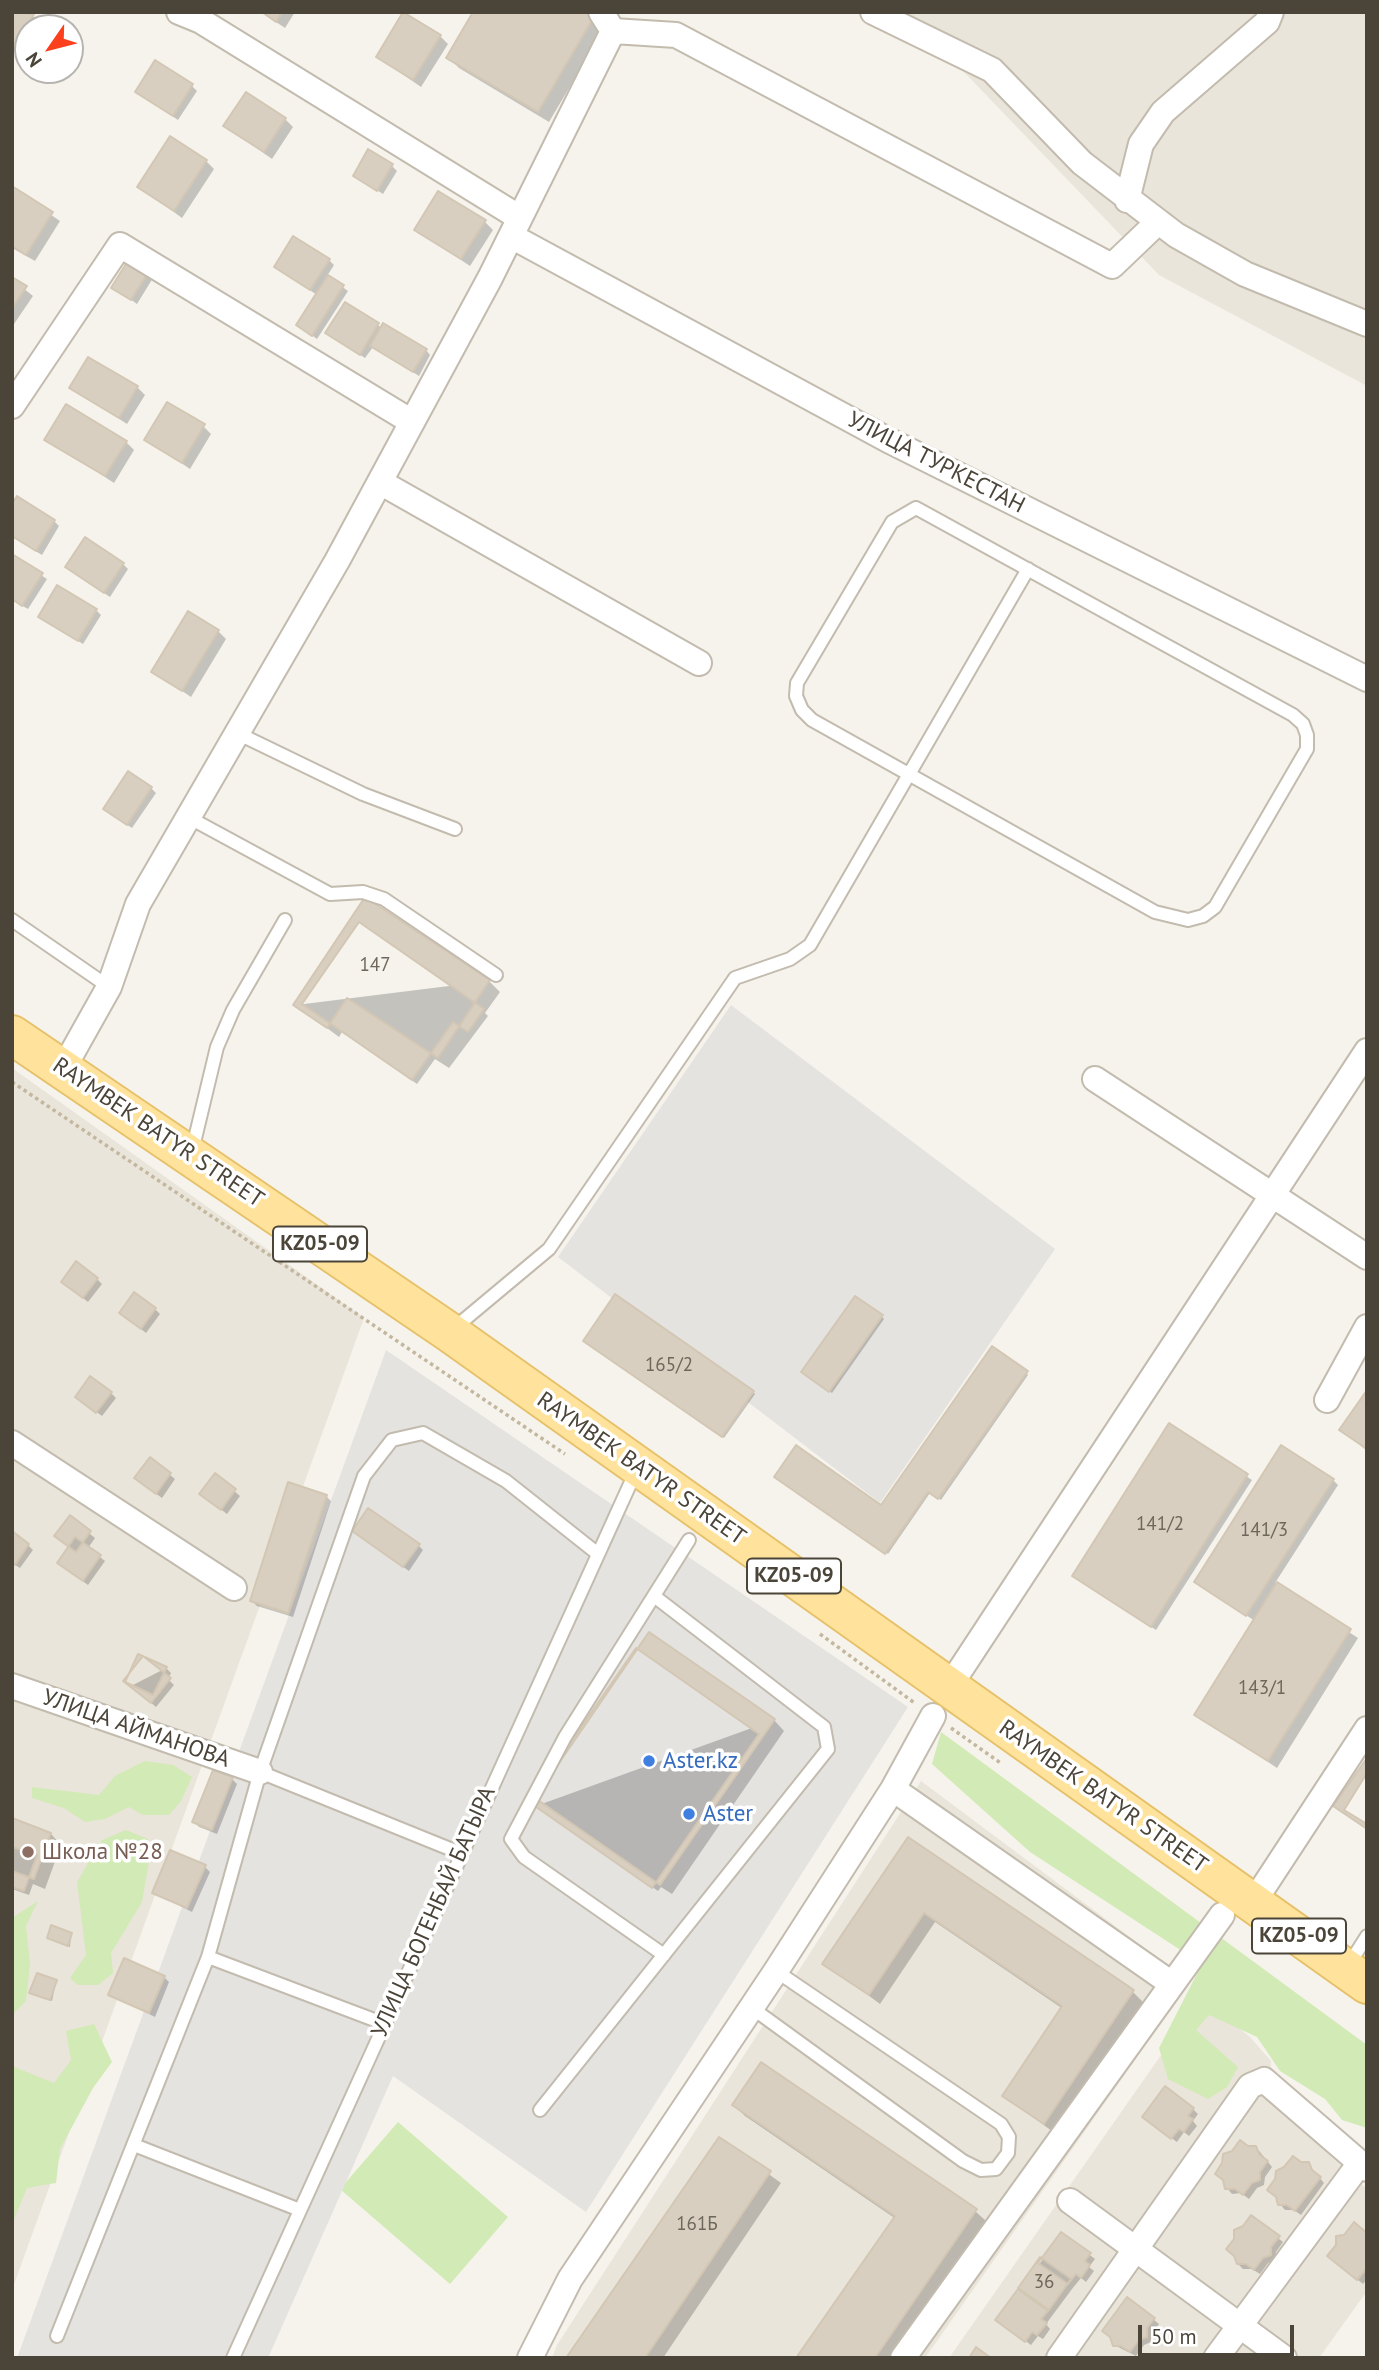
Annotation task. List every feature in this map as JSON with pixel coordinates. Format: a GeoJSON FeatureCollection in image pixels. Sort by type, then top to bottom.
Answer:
{"type":"FeatureCollection","features":[{"type":"Feature","properties":{"kind":"main road","name":"RAYMBEK BATYR STREET"},"geometry":{"type":"LineString","coordinates":[[12,1035],[449,1332],[637,1467],[941,1702],[1238,1909],[1356,1977]]}},
{"type":"Feature","properties":{"kind":"street","name":"УЛИЦА ТУРКЕСТАН"},"geometry":{"type":"LineString","coordinates":[[179,12],[201,21],[516,227],[888,440],[1367,679]]}},
{"type":"Feature","properties":{"kind":"street"},"geometry":{"type":"LineString","coordinates":[[873,12],[992,71],[1082,163],[1158,222],[1244,274],[1367,324]]}},
{"type":"Feature","properties":{"kind":"street"},"geometry":{"type":"LineString","coordinates":[[1127,200],[1141,144],[1163,113],[1267,22],[1272,12]]}},
{"type":"Feature","properties":{"kind":"street"},"geometry":{"type":"LineString","coordinates":[[64,1069],[109,987],[138,904],[380,482],[516,227],[607,22],[676,36],[1112,266],[1158,222]]}},
{"type":"Feature","properties":{"kind":"street"},"geometry":{"type":"LineString","coordinates":[[12,406],[120,245],[412,422]]}},
{"type":"Feature","properties":{"kind":"street"},"geometry":{"type":"LineString","coordinates":[[380,482],[699,663]]}},
{"type":"Feature","properties":{"kind":"street"},"geometry":{"type":"LineString","coordinates":[[530,2358],[570,2279],[752,2008],[893,1789],[941,1702],[1269,1196],[1367,1051]]}},
{"type":"Feature","properties":{"kind":"street"},"geometry":{"type":"LineString","coordinates":[[1095,1079],[1269,1196],[1279,1198],[1367,1257]]}},
{"type":"Feature","properties":{"kind":"street"},"geometry":{"type":"LineString","coordinates":[[1327,1400],[1367,1327]]}},
{"type":"Feature","properties":{"kind":"street"},"geometry":{"type":"LineString","coordinates":[[12,1443],[234,1588]]}},
{"type":"Feature","properties":{"kind":"street","name":"УЛИЦА АЙМАНОВА"},"geometry":{"type":"LineString","coordinates":[[12,1686],[260,1772]]}},
{"type":"Feature","properties":{"kind":"street"},"geometry":{"type":"LineString","coordinates":[[903,2358],[1172,1984],[1238,1909],[1367,1729]]}},
{"type":"Feature","properties":{"kind":"street"},"geometry":{"type":"LineString","coordinates":[[893,1789],[1172,1984]]}},
{"type":"Feature","properties":{"kind":"street"},"geometry":{"type":"LineString","coordinates":[[1059,2358],[1250,2086],[1264,2080],[1363,2166],[1216,2358]]}},
{"type":"Feature","properties":{"kind":"street"},"geometry":{"type":"LineString","coordinates":[[1070,2201],[1284,2358]]}},
{"type":"Feature","properties":{"kind":"lane"},"geometry":{"type":"LineString","coordinates":[[916,508],[1293,715],[1303,724],[1307,736],[1307,749],[1214,907],[1203,916],[1188,920],[1155,912],[908,772],[812,720],[802,710],[796,696],[797,683],[892,522],[901,514],[916,508]]}},
{"type":"Feature","properties":{"kind":"lane"},"geometry":{"type":"LineString","coordinates":[[449,1332],[549,1249],[735,978],[790,959],[810,945],[1028,569]]}},
{"type":"Feature","properties":{"kind":"lane"},"geometry":{"type":"LineString","coordinates":[[237,733],[363,794],[455,830]]}},
{"type":"Feature","properties":{"kind":"lane"},"geometry":{"type":"LineString","coordinates":[[188,817],[330,894],[363,892],[384,899],[496,975]]}},
{"type":"Feature","properties":{"kind":"lane"},"geometry":{"type":"LineString","coordinates":[[191,1155],[217,1047],[233,1010],[285,919]]}},
{"type":"Feature","properties":{"kind":"lane"},"geometry":{"type":"LineString","coordinates":[[12,920],[109,987]]}},
{"type":"Feature","properties":{"kind":"lane"},"geometry":{"type":"LineString","coordinates":[[57,2336],[208,1957],[260,1772],[365,1476],[392,1440],[423,1433],[506,1481],[598,1554]]}},
{"type":"Feature","properties":{"kind":"lane","name":"УЛИЦА БОГЕНБАЙ БАТЫРА"},"geometry":{"type":"LineString","coordinates":[[233,2358],[637,1467]]}},
{"type":"Feature","properties":{"kind":"lane"},"geometry":{"type":"LineString","coordinates":[[663,1955],[524,1857],[511,1839],[565,1737],[689,1540]]}},
{"type":"Feature","properties":{"kind":"lane"},"geometry":{"type":"LineString","coordinates":[[540,2110],[828,1749],[824,1727],[654,1596]]}},
{"type":"Feature","properties":{"kind":"lane"},"geometry":{"type":"LineString","coordinates":[[260,1772],[460,1853]]}},
{"type":"Feature","properties":{"kind":"lane"},"geometry":{"type":"LineString","coordinates":[[1356,1977],[1367,1936]]}},
{"type":"Feature","properties":{"kind":"lane"},"geometry":{"type":"LineString","coordinates":[[208,1957],[385,2024]]}},
{"type":"Feature","properties":{"kind":"lane"},"geometry":{"type":"LineString","coordinates":[[752,2008],[963,2161],[981,2170],[996,2169],[1008,2153],[1009,2137],[1001,2124],[776,1971]]}},
{"type":"Feature","properties":{"kind":"lane"},"geometry":{"type":"LineString","coordinates":[[134,2145],[300,2210]]}},
{"type":"Feature","properties":{"kind":"shaded area"},"geometry":{"type":"Polygon","coordinates":[[[887,12],[1367,12],[1367,386],[1159,275],[940,47],[887,12]]]}},
{"type":"Feature","properties":{"kind":"shaded area"},"geometry":{"type":"Polygon","coordinates":[[[731,1005],[1055,1249],[880,1503],[558,1257],[731,1005]]]}},
{"type":"Feature","properties":{"kind":"shaded area"},"geometry":{"type":"Polygon","coordinates":[[[12,1068],[364,1318],[12,2290],[12,1068]]]}},
{"type":"Feature","properties":{"kind":"shaded area"},"geometry":{"type":"Polygon","coordinates":[[[386,1350],[908,1707],[586,2212],[393,2076],[268,2358],[17,2358],[386,1350]]]}},
{"type":"Feature","properties":{"kind":"shaded area"},"geometry":{"type":"Polygon","coordinates":[[[921,1781],[1190,1982],[925,2358],[552,2358],[557,2345],[921,1781]]]}},
{"type":"Feature","properties":{"kind":"shaded area"},"geometry":{"type":"Polygon","coordinates":[[[1201,1998],[1250,2037],[1271,2061],[1270,2097],[1277,2107],[1367,2189],[1367,2291],[1319,2358],[949,2358],[1201,1998]]]}},
{"type":"Feature","properties":{"kind":"green space"},"geometry":{"type":"Polygon","coordinates":[[[941,1732],[1367,2045],[1367,2128],[1342,2120],[1325,2099],[1280,2071],[1257,2037],[1209,2015],[1196,2030],[1238,2067],[1227,2087],[1208,2099],[1168,2079],[1159,2048],[1202,1964],[1030,1852],[932,1764],[941,1732]]]}},
{"type":"Feature","properties":{"kind":"green space"},"geometry":{"type":"Polygon","coordinates":[[[145,1761],[173,1765],[192,1777],[181,1801],[169,1815],[143,1815],[129,1807],[105,1819],[85,1822],[64,1808],[32,1798],[32,1787],[99,1795],[115,1776],[145,1761]]]}},
{"type":"Feature","properties":{"kind":"green space"},"geometry":{"type":"Polygon","coordinates":[[[126,1830],[148,1839],[149,1862],[142,1902],[111,1953],[113,1973],[98,1985],[78,1985],[70,1978],[86,1955],[77,1882],[102,1840],[126,1830]]]}},
{"type":"Feature","properties":{"kind":"green space"},"geometry":{"type":"Polygon","coordinates":[[[38,1901],[26,1926],[30,1964],[26,2001],[14,2013],[12,1918],[38,1901]]]}},
{"type":"Feature","properties":{"kind":"green space"},"geometry":{"type":"Polygon","coordinates":[[[94,2024],[112,2062],[93,2088],[60,2149],[56,2183],[27,2188],[12,2224],[12,2066],[54,2083],[71,2060],[66,2031],[94,2024]]]}},
{"type":"Feature","properties":{"kind":"green space"},"geometry":{"type":"Polygon","coordinates":[[[398,2122],[508,2217],[450,2284],[340,2189],[398,2122]]]}},
{"type":"Feature","properties":{"kind":"building"},"geometry":{"type":"Polygon","coordinates":[[[12,12],[34,14],[14,14],[14,48],[12,12]]]}},
{"type":"Feature","properties":{"kind":"building"},"geometry":{"type":"Polygon","coordinates":[[[262,12],[282,12],[276,22],[262,12]]]}},
{"type":"Feature","properties":{"kind":"building"},"geometry":{"type":"Polygon","coordinates":[[[403,12],[441,35],[413,80],[376,57],[403,12]]]}},
{"type":"Feature","properties":{"kind":"building"},"geometry":{"type":"Polygon","coordinates":[[[473,12],[586,12],[594,17],[538,112],[446,58],[473,12]]]}},
{"type":"Feature","properties":{"kind":"building"},"geometry":{"type":"Polygon","coordinates":[[[155,60],[193,84],[173,116],[135,92],[155,60]]]}},
{"type":"Feature","properties":{"kind":"building"},"geometry":{"type":"Polygon","coordinates":[[[246,92],[286,118],[264,152],[223,126],[246,92]]]}},
{"type":"Feature","properties":{"kind":"building"},"geometry":{"type":"Polygon","coordinates":[[[170,136],[207,160],[174,211],[137,187],[170,136]]]}},
{"type":"Feature","properties":{"kind":"building"},"geometry":{"type":"Polygon","coordinates":[[[368,149],[393,164],[377,191],[353,176],[368,149]]]}},
{"type":"Feature","properties":{"kind":"building"},"geometry":{"type":"Polygon","coordinates":[[[12,186],[53,212],[26,255],[12,246],[12,186]]]}},
{"type":"Feature","properties":{"kind":"building"},"geometry":{"type":"Polygon","coordinates":[[[438,191],[486,220],[461,259],[414,230],[438,191]]]}},
{"type":"Feature","properties":{"kind":"building"},"geometry":{"type":"Polygon","coordinates":[[[293,236],[330,259],[310,290],[274,267],[293,236]]]}},
{"type":"Feature","properties":{"kind":"building"},"geometry":{"type":"Polygon","coordinates":[[[129,259],[149,271],[131,300],[111,288],[129,259]]]}},
{"type":"Feature","properties":{"kind":"building"},"geometry":{"type":"Polygon","coordinates":[[[328,275],[344,285],[312,336],[296,325],[328,275]]]}},
{"type":"Feature","properties":{"kind":"building"},"geometry":{"type":"Polygon","coordinates":[[[12,277],[27,286],[12,308],[12,277]]]}},
{"type":"Feature","properties":{"kind":"building"},"geometry":{"type":"Polygon","coordinates":[[[345,302],[379,323],[360,355],[325,333],[345,302]]]}},
{"type":"Feature","properties":{"kind":"building"},"geometry":{"type":"Polygon","coordinates":[[[383,323],[427,349],[413,372],[370,346],[383,323]]]}},
{"type":"Feature","properties":{"kind":"building"},"geometry":{"type":"Polygon","coordinates":[[[88,357],[138,386],[119,418],[69,388],[88,357]]]}},
{"type":"Feature","properties":{"kind":"building"},"geometry":{"type":"Polygon","coordinates":[[[167,402],[205,424],[182,463],[144,440],[167,402]]]}},
{"type":"Feature","properties":{"kind":"building"},"geometry":{"type":"Polygon","coordinates":[[[66,404],[127,441],[105,476],[44,440],[66,404]]]}},
{"type":"Feature","properties":{"kind":"building"},"geometry":{"type":"Polygon","coordinates":[[[17,496],[55,520],[36,551],[12,536],[12,504],[17,496]]]}},
{"type":"Feature","properties":{"kind":"building"},"geometry":{"type":"Polygon","coordinates":[[[85,537],[124,563],[104,593],[65,567],[85,537]]]}},
{"type":"Feature","properties":{"kind":"building"},"geometry":{"type":"Polygon","coordinates":[[[12,554],[43,573],[22,606],[12,599],[12,554]]]}},
{"type":"Feature","properties":{"kind":"building"},"geometry":{"type":"Polygon","coordinates":[[[57,585],[97,609],[78,641],[38,617],[57,585]]]}},
{"type":"Feature","properties":{"kind":"building"},"geometry":{"type":"Polygon","coordinates":[[[188,611],[219,630],[182,691],[151,672],[188,611]]]}},
{"type":"Feature","properties":{"kind":"building"},"geometry":{"type":"Polygon","coordinates":[[[128,771],[152,787],[127,825],[103,809],[128,771]]]}},
{"type":"Feature","properties":{"kind":"building"},"geometry":{"type":"Polygon","coordinates":[[[365,897],[490,980],[438,1058],[347,998],[327,1028],[293,1005],[365,897]]]}},
{"type":"Feature","properties":{"kind":"building"},"geometry":{"type":"Polygon","coordinates":[[[359,922],[484,1009],[468,1032],[453,1022],[412,1080],[302,1004],[359,922]]]}},
{"type":"Feature","properties":{"kind":"building"},"geometry":{"type":"Polygon","coordinates":[[[76,1261],[98,1278],[83,1298],[61,1282],[76,1261]]]}},
{"type":"Feature","properties":{"kind":"building"},"geometry":{"type":"Polygon","coordinates":[[[134,1292],[156,1308],[141,1329],[119,1313],[134,1292]]]}},
{"type":"Feature","properties":{"kind":"building"},"geometry":{"type":"Polygon","coordinates":[[[615,1294],[754,1391],[722,1437],[583,1341],[615,1294]]]}},
{"type":"Feature","properties":{"kind":"building"},"geometry":{"type":"Polygon","coordinates":[[[855,1296],[883,1315],[829,1392],[801,1372],[855,1296]]]}},
{"type":"Feature","properties":{"kind":"building"},"geometry":{"type":"Polygon","coordinates":[[[992,1346],[1028,1371],[938,1499],[928,1492],[885,1554],[774,1477],[796,1445],[881,1505],[992,1346]]]}},
{"type":"Feature","properties":{"kind":"building"},"geometry":{"type":"Polygon","coordinates":[[[90,1376],[112,1392],[96,1413],[75,1397],[90,1376]]]}},
{"type":"Feature","properties":{"kind":"building"},"geometry":{"type":"Polygon","coordinates":[[[1367,1390],[1367,1449],[1339,1430],[1367,1390]]]}},
{"type":"Feature","properties":{"kind":"building"},"geometry":{"type":"Polygon","coordinates":[[[1169,1423],[1248,1474],[1151,1627],[1072,1576],[1169,1423]]]}},
{"type":"Feature","properties":{"kind":"building"},"geometry":{"type":"Polygon","coordinates":[[[1281,1445],[1334,1479],[1246,1616],[1194,1582],[1281,1445]]]}},
{"type":"Feature","properties":{"kind":"building"},"geometry":{"type":"Polygon","coordinates":[[[150,1457],[171,1473],[156,1494],[134,1478],[150,1457]]]}},
{"type":"Feature","properties":{"kind":"building"},"geometry":{"type":"Polygon","coordinates":[[[215,1473],[236,1489],[221,1510],[199,1494],[215,1473]]]}},
{"type":"Feature","properties":{"kind":"building"},"geometry":{"type":"Polygon","coordinates":[[[288,1482],[327,1495],[288,1613],[250,1601],[288,1482]]]}},
{"type":"Feature","properties":{"kind":"building"},"geometry":{"type":"Polygon","coordinates":[[[368,1508],[420,1544],[403,1567],[352,1531],[368,1508]]]}},
{"type":"Feature","properties":{"kind":"building"},"geometry":{"type":"Polygon","coordinates":[[[70,1515],[91,1531],[76,1552],[54,1536],[70,1515]]]}},
{"type":"Feature","properties":{"kind":"building"},"geometry":{"type":"Polygon","coordinates":[[[12,1531],[29,1544],[15,1565],[12,1563],[12,1531]]]}},
{"type":"Feature","properties":{"kind":"building"},"geometry":{"type":"Polygon","coordinates":[[[75,1537],[101,1555],[83,1581],[57,1563],[75,1537]]]}},
{"type":"Feature","properties":{"kind":"building"},"geometry":{"type":"Polygon","coordinates":[[[1277,1582],[1351,1629],[1268,1761],[1194,1715],[1277,1582]]]}},
{"type":"Feature","properties":{"kind":"building"},"geometry":{"type":"Polygon","coordinates":[[[649,1632],[775,1719],[660,1885],[535,1798],[649,1632]]]}},
{"type":"Feature","properties":{"kind":"building"},"geometry":{"type":"Polygon","coordinates":[[[636,1648],[759,1734],[652,1888],[529,1802],[636,1648]]]}},
{"type":"Feature","properties":{"kind":"building"},"geometry":{"type":"Polygon","coordinates":[[[138,1654],[167,1667],[153,1695],[125,1682],[138,1654]]]}},
{"type":"Feature","properties":{"kind":"building"},"geometry":{"type":"Polygon","coordinates":[[[143,1656],[171,1678],[151,1703],[123,1681],[143,1656]]]}},
{"type":"Feature","properties":{"kind":"building"},"geometry":{"type":"Polygon","coordinates":[[[1367,1758],[1367,1829],[1333,1806],[1367,1758]]]}},
{"type":"Feature","properties":{"kind":"building"},"geometry":{"type":"Polygon","coordinates":[[[213,1770],[233,1777],[212,1830],[192,1822],[213,1770]]]}},
{"type":"Feature","properties":{"kind":"building"},"geometry":{"type":"Polygon","coordinates":[[[1367,1773],[1367,1824],[1344,1810],[1367,1773]]]}},
{"type":"Feature","properties":{"kind":"building","name":"Школа №28"},"geometry":{"type":"Polygon","coordinates":[[[12,1818],[51,1833],[34,1879],[12,1871],[12,1818]]]}},
{"type":"Feature","properties":{"kind":"building"},"geometry":{"type":"Polygon","coordinates":[[[908,1837],[1134,1990],[1044,2124],[1002,2096],[1062,2006],[924,1913],[869,1995],[822,1964],[908,1837]]]}},
{"type":"Feature","properties":{"kind":"building"},"geometry":{"type":"Polygon","coordinates":[[[12,1847],[37,1855],[24,1891],[12,1887],[12,1847]]]}},
{"type":"Feature","properties":{"kind":"building"},"geometry":{"type":"Polygon","coordinates":[[[170,1850],[206,1865],[187,1908],[152,1893],[170,1850]]]}},
{"type":"Feature","properties":{"kind":"building"},"geometry":{"type":"Polygon","coordinates":[[[51,1925],[72,1933],[68,1946],[47,1938],[51,1925]]]}},
{"type":"Feature","properties":{"kind":"building"},"geometry":{"type":"Polygon","coordinates":[[[124,1958],[165,1976],[149,2013],[108,1995],[124,1958]]]}},
{"type":"Feature","properties":{"kind":"building"},"geometry":{"type":"Polygon","coordinates":[[[37,1973],[57,1980],[50,2000],[29,1993],[37,1973]]]}},
{"type":"Feature","properties":{"kind":"building"},"geometry":{"type":"Polygon","coordinates":[[[761,2062],[977,2209],[875,2358],[796,2358],[895,2216],[732,2105],[761,2062]]]}},
{"type":"Feature","properties":{"kind":"building"},"geometry":{"type":"Polygon","coordinates":[[[1165,2086],[1194,2108],[1188,2116],[1193,2119],[1184,2132],[1179,2129],[1171,2139],[1142,2117],[1165,2086]]]}},
{"type":"Feature","properties":{"kind":"building"},"geometry":{"type":"Polygon","coordinates":[[[719,2137],[771,2171],[645,2358],[566,2358],[719,2137]]]}},
{"type":"Feature","properties":{"kind":"building"},"geometry":{"type":"Polygon","coordinates":[[[1240,2140],[1248,2146],[1256,2146],[1259,2154],[1268,2161],[1260,2172],[1260,2180],[1252,2183],[1243,2195],[1235,2189],[1225,2189],[1223,2180],[1215,2174],[1222,2163],[1223,2154],[1232,2151],[1240,2140]]]}},
{"type":"Feature","properties":{"kind":"building"},"geometry":{"type":"Polygon","coordinates":[[[1293,2156],[1301,2162],[1309,2162],[1312,2170],[1321,2177],[1295,2211],[1287,2205],[1278,2205],[1276,2197],[1267,2190],[1275,2179],[1276,2171],[1284,2167],[1293,2156]]]}},
{"type":"Feature","properties":{"kind":"building"},"geometry":{"type":"Polygon","coordinates":[[[1251,2215],[1280,2236],[1271,2247],[1271,2255],[1263,2258],[1254,2270],[1246,2264],[1237,2264],[1234,2256],[1226,2249],[1234,2239],[1234,2230],[1243,2226],[1251,2215]]]}},
{"type":"Feature","properties":{"kind":"building"},"geometry":{"type":"Polygon","coordinates":[[[1354,2222],[1367,2233],[1367,2268],[1357,2280],[1327,2256],[1336,2245],[1336,2236],[1344,2235],[1354,2222]]]}},
{"type":"Feature","properties":{"kind":"building"},"geometry":{"type":"Polygon","coordinates":[[[1061,2232],[1091,2253],[1085,2261],[1090,2265],[1081,2278],[1076,2274],[1068,2284],[1038,2263],[1061,2232]]]}},
{"type":"Feature","properties":{"kind":"building"},"geometry":{"type":"Polygon","coordinates":[[[1040,2257],[1071,2279],[1049,2310],[1018,2288],[1040,2257]]]}},
{"type":"Feature","properties":{"kind":"building"},"geometry":{"type":"Polygon","coordinates":[[[1018,2289],[1048,2311],[1041,2319],[1047,2323],[1037,2335],[1032,2332],[1025,2342],[995,2320],[1018,2289]]]}},
{"type":"Feature","properties":{"kind":"building"},"geometry":{"type":"Polygon","coordinates":[[[1127,2297],[1155,2318],[1147,2328],[1147,2337],[1139,2340],[1130,2352],[1121,2346],[1113,2346],[1110,2337],[1102,2331],[1127,2297]]]}},
{"type":"Feature","properties":{"kind":"building"},"geometry":{"type":"Polygon","coordinates":[[[976,2347],[991,2358],[969,2358],[976,2347]]]}},
{"type":"Feature","properties":{"kind":"place","name":"Aster.kz"},"geometry":{"type":"Point","coordinates":[649,1761]}},
{"type":"Feature","properties":{"kind":"place","name":"Aster"},"geometry":{"type":"Point","coordinates":[689,1814]}},
{"type":"Feature","properties":{"kind":"place","name":"Школа №28"},"geometry":{"type":"Point","coordinates":[28,1852]}}]}
